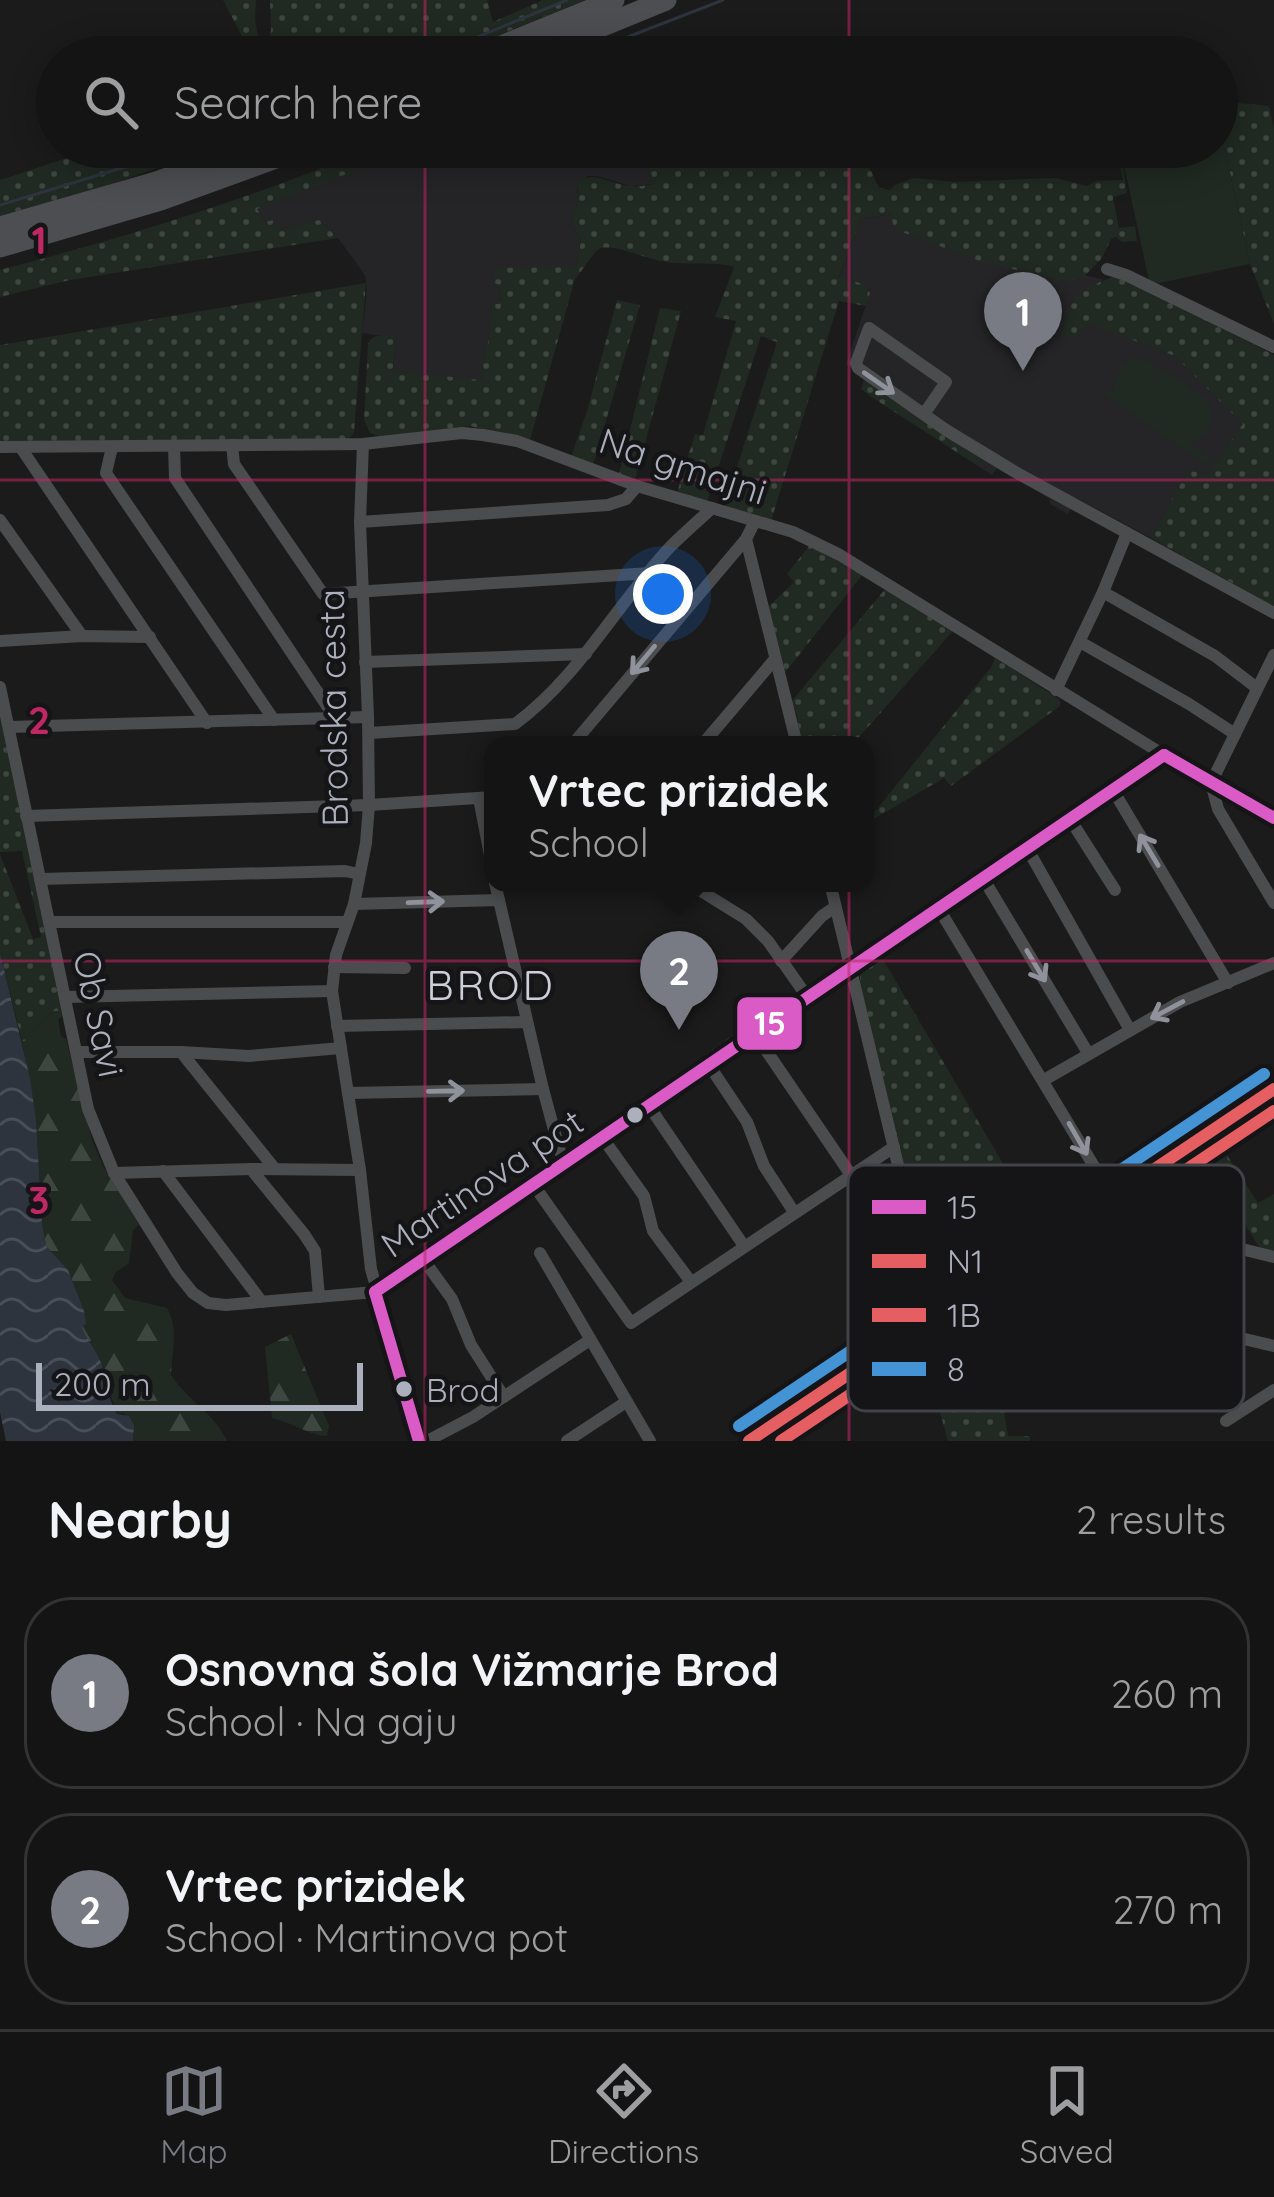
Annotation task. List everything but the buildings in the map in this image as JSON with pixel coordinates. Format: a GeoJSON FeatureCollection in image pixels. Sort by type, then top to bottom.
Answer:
{"type":"FeatureCollection","features":[{"type":"Feature","properties":{"kind":"highway"},"geometry":{"type":"LineString","coordinates":[[526,36],[614,0]]}},
{"type":"Feature","properties":{"kind":"highway"},"geometry":{"type":"LineString","coordinates":[[578,36],[666,0]]}},
{"type":"Feature","properties":{"kind":"highway"},"geometry":{"type":"LineString","coordinates":[[0,226],[194,168]]}},
{"type":"Feature","properties":{"kind":"highway"},"geometry":{"type":"LineString","coordinates":[[0,247],[161,200],[249,168]]}},
{"type":"Feature","properties":{"kind":"main road"},"geometry":{"type":"LineString","coordinates":[[1161,1165],[1274,1089]]}},
{"type":"Feature","properties":{"kind":"main road"},"geometry":{"type":"LineString","coordinates":[[749,1441],[848,1375]]}},
{"type":"Feature","properties":{"kind":"street"},"geometry":{"type":"LineString","coordinates":[[1107,269],[1274,347]]}},
{"type":"Feature","properties":{"kind":"street"},"geometry":{"type":"LineString","coordinates":[[924,414],[946,382],[869,328],[856,363],[859,368],[924,414],[1017,473],[1274,613]]}},
{"type":"Feature","properties":{"kind":"street","name":"Na gmajni"},"geometry":{"type":"LineString","coordinates":[[0,447],[363,444],[462,433],[517,441],[637,486],[793,532],[840,555],[1274,818]]}},
{"type":"Feature","properties":{"kind":"street","name":"Brodska cesta"},"geometry":{"type":"LineString","coordinates":[[363,444],[360,521],[369,805],[354,904],[334,967],[332,992],[375,1292],[423,1441]]}},
{"type":"Feature","properties":{"kind":"street"},"geometry":{"type":"LineString","coordinates":[[232,445],[234,464],[323,594],[650,573]]}},
{"type":"Feature","properties":{"kind":"street"},"geometry":{"type":"LineString","coordinates":[[174,446],[175,478],[335,718]]}},
{"type":"Feature","properties":{"kind":"street"},"geometry":{"type":"LineString","coordinates":[[112,447],[106,473],[274,720]]}},
{"type":"Feature","properties":{"kind":"street"},"geometry":{"type":"LineString","coordinates":[[21,448],[207,723]]}},
{"type":"Feature","properties":{"kind":"street"},"geometry":{"type":"LineString","coordinates":[[360,521],[618,504],[637,486]]}},
{"type":"Feature","properties":{"kind":"street"},"geometry":{"type":"LineString","coordinates":[[369,733],[514,724],[586,654],[669,549],[712,508]]}},
{"type":"Feature","properties":{"kind":"street"},"geometry":{"type":"LineString","coordinates":[[0,520],[82,636]]}},
{"type":"Feature","properties":{"kind":"street"},"geometry":{"type":"LineString","coordinates":[[580,736],[746,539],[755,521]]}},
{"type":"Feature","properties":{"kind":"street"},"geometry":{"type":"LineString","coordinates":[[1056,690],[1127,533]]}},
{"type":"Feature","properties":{"kind":"street"},"geometry":{"type":"LineString","coordinates":[[746,539],[795,736]]}},
{"type":"Feature","properties":{"kind":"street"},"geometry":{"type":"LineString","coordinates":[[1103,592],[1215,656],[1257,688]]}},
{"type":"Feature","properties":{"kind":"street"},"geometry":{"type":"LineString","coordinates":[[0,641],[150,637]]}},
{"type":"Feature","properties":{"kind":"street"},"geometry":{"type":"LineString","coordinates":[[1079,642],[1235,734]]}},
{"type":"Feature","properties":{"kind":"street"},"geometry":{"type":"LineString","coordinates":[[365,662],[586,654]]}},
{"type":"Feature","properties":{"kind":"street"},"geometry":{"type":"LineString","coordinates":[[1274,655],[1211,783],[1218,809],[1274,903]]}},
{"type":"Feature","properties":{"kind":"street"},"geometry":{"type":"LineString","coordinates":[[710,736],[775,658]]}},
{"type":"Feature","properties":{"kind":"street","name":"Ob Savi"},"geometry":{"type":"LineString","coordinates":[[0,687],[88,1109],[114,1173],[152,1237],[193,1293],[208,1303],[226,1305]]}},
{"type":"Feature","properties":{"kind":"street"},"geometry":{"type":"LineString","coordinates":[[9,727],[368,717]]}},
{"type":"Feature","properties":{"kind":"street","name":"Martinova pot"},"geometry":{"type":"LineString","coordinates":[[226,1305],[375,1292],[1164,755]]}},
{"type":"Feature","properties":{"kind":"street"},"geometry":{"type":"LineString","coordinates":[[1113,790],[1228,983]]}},
{"type":"Feature","properties":{"kind":"street"},"geometry":{"type":"LineString","coordinates":[[26,816],[484,797]]}},
{"type":"Feature","properties":{"kind":"street"},"geometry":{"type":"LineString","coordinates":[[1070,819],[1115,890]]}},
{"type":"Feature","properties":{"kind":"street"},"geometry":{"type":"LineString","coordinates":[[1027,848],[1130,1030]]}},
{"type":"Feature","properties":{"kind":"street"},"geometry":{"type":"LineString","coordinates":[[40,878],[359,874]]}},
{"type":"Feature","properties":{"kind":"street"},"geometry":{"type":"LineString","coordinates":[[983,878],[1088,1054]]}},
{"type":"Feature","properties":{"kind":"street"},"geometry":{"type":"LineString","coordinates":[[497,892],[543,1089],[566,1162]]}},
{"type":"Feature","properties":{"kind":"street"},"geometry":{"type":"LineString","coordinates":[[702,892],[746,919],[768,941],[808,998]]}},
{"type":"Feature","properties":{"kind":"street"},"geometry":{"type":"LineString","coordinates":[[709,897],[713,892]]}},
{"type":"Feature","properties":{"kind":"street"},"geometry":{"type":"LineString","coordinates":[[832,892],[898,1165]]}},
{"type":"Feature","properties":{"kind":"street"},"geometry":{"type":"LineString","coordinates":[[354,904],[499,900]]}},
{"type":"Feature","properties":{"kind":"street"},"geometry":{"type":"LineString","coordinates":[[781,961],[835,907]]}},
{"type":"Feature","properties":{"kind":"street"},"geometry":{"type":"LineString","coordinates":[[939,909],[1093,1165]]}},
{"type":"Feature","properties":{"kind":"street"},"geometry":{"type":"LineString","coordinates":[[49,922],[346,922]]}},
{"type":"Feature","properties":{"kind":"street"},"geometry":{"type":"LineString","coordinates":[[1044,1080],[1180,1002],[1274,963]]}},
{"type":"Feature","properties":{"kind":"street"},"geometry":{"type":"LineString","coordinates":[[334,967],[405,968]]}},
{"type":"Feature","properties":{"kind":"street"},"geometry":{"type":"LineString","coordinates":[[65,997],[332,992]]}},
{"type":"Feature","properties":{"kind":"street"},"geometry":{"type":"LineString","coordinates":[[337,1026],[526,1022]]}},
{"type":"Feature","properties":{"kind":"street"},"geometry":{"type":"LineString","coordinates":[[755,1034],[848,1171]]}},
{"type":"Feature","properties":{"kind":"street"},"geometry":{"type":"LineString","coordinates":[[76,1052],[249,1056],[340,1048]]}},
{"type":"Feature","properties":{"kind":"street"},"geometry":{"type":"LineString","coordinates":[[181,1052],[275,1169]]}},
{"type":"Feature","properties":{"kind":"street"},"geometry":{"type":"LineString","coordinates":[[709,1065],[747,1122],[764,1166],[794,1212]]}},
{"type":"Feature","properties":{"kind":"street"},"geometry":{"type":"LineString","coordinates":[[349,1093],[543,1089]]}},
{"type":"Feature","properties":{"kind":"street"},"geometry":{"type":"LineString","coordinates":[[649,1106],[744,1246]]}},
{"type":"Feature","properties":{"kind":"street"},"geometry":{"type":"LineString","coordinates":[[602,1137],[644,1196],[653,1231],[692,1282]]}},
{"type":"Feature","properties":{"kind":"street"},"geometry":{"type":"LineString","coordinates":[[867,1165],[894,1148]]}},
{"type":"Feature","properties":{"kind":"street"},"geometry":{"type":"LineString","coordinates":[[251,1168],[315,1251],[319,1298]]}},
{"type":"Feature","properties":{"kind":"street"},"geometry":{"type":"LineString","coordinates":[[114,1173],[251,1168],[360,1171]]}},
{"type":"Feature","properties":{"kind":"street"},"geometry":{"type":"LineString","coordinates":[[163,1171],[262,1301]]}},
{"type":"Feature","properties":{"kind":"street"},"geometry":{"type":"LineString","coordinates":[[533,1184],[631,1323],[848,1177]]}},
{"type":"Feature","properties":{"kind":"street"},"geometry":{"type":"LineString","coordinates":[[1244,1250],[1274,1257]]}},
{"type":"Feature","properties":{"kind":"street"},"geometry":{"type":"LineString","coordinates":[[540,1253],[650,1441]]}},
{"type":"Feature","properties":{"kind":"street"},"geometry":{"type":"LineString","coordinates":[[423,1259],[452,1299],[471,1345],[504,1397]]}},
{"type":"Feature","properties":{"kind":"street"},"geometry":{"type":"LineString","coordinates":[[1244,1339],[1274,1346]]}},
{"type":"Feature","properties":{"kind":"street"},"geometry":{"type":"LineString","coordinates":[[423,1441],[504,1397],[590,1340]]}},
{"type":"Feature","properties":{"kind":"street"},"geometry":{"type":"LineString","coordinates":[[1244,1409],[1274,1390]]}},
{"type":"Feature","properties":{"kind":"street"},"geometry":{"type":"LineString","coordinates":[[567,1441],[626,1402]]}},
{"type":"Feature","properties":{"kind":"street"},"geometry":{"type":"LineString","coordinates":[[1226,1421],[1241,1411]]}},
{"type":"Feature","properties":{"kind":"shaded area"},"geometry":{"type":"Polygon","coordinates":[[[360,168],[651,168],[655,184],[630,186],[587,176],[577,189],[571,223],[581,241],[576,267],[500,285],[499,305],[492,305],[481,381],[393,371],[396,338],[362,333],[365,275],[338,238],[319,220],[280,229],[265,222],[256,208],[360,168]]]}},
{"type":"Feature","properties":{"kind":"shaded area"},"geometry":{"type":"Polygon","coordinates":[[[892,214],[1012,262],[1103,279],[1083,320],[1175,356],[1244,424],[1207,475],[1188,470],[1151,538],[1076,498],[1068,514],[997,468],[992,475],[978,466],[980,458],[846,364],[870,293],[839,278],[861,219],[892,214]]]}},
{"type":"Feature","properties":{"kind":"green space"},"geometry":{"type":"Polygon","coordinates":[[[223,0],[256,0],[258,36],[242,36],[223,0]]]}},
{"type":"Feature","properties":{"kind":"green space"},"geometry":{"type":"Polygon","coordinates":[[[270,0],[487,0],[493,22],[543,0],[585,0],[497,36],[270,36],[270,0]]]}},
{"type":"Feature","properties":{"kind":"green space"},"geometry":{"type":"Polygon","coordinates":[[[1238,103],[1269,106],[1274,129],[1274,324],[1250,264],[1229,168],[1238,168],[1238,103]]]}},
{"type":"Feature","properties":{"kind":"green space"},"geometry":{"type":"Polygon","coordinates":[[[36,168],[157,168],[0,216],[0,180],[36,168]]]}},
{"type":"Feature","properties":{"kind":"green space"},"geometry":{"type":"Polygon","coordinates":[[[320,168],[361,168],[257,209],[265,222],[274,220],[280,229],[319,220],[338,238],[70,280],[0,297],[0,270],[320,168]]]}},
{"type":"Feature","properties":{"kind":"green space"},"geometry":{"type":"Polygon","coordinates":[[[650,168],[870,168],[879,188],[890,190],[913,178],[955,182],[1055,178],[1087,186],[1123,180],[1123,168],[1127,193],[1113,197],[1119,228],[1135,226],[1137,241],[1111,239],[1085,276],[1064,282],[977,260],[894,229],[891,214],[861,219],[839,277],[863,284],[870,293],[866,306],[839,301],[771,521],[724,507],[777,342],[761,336],[707,502],[677,493],[695,434],[703,435],[736,321],[715,317],[734,267],[725,265],[666,262],[611,248],[596,251],[575,279],[530,440],[470,426],[383,438],[370,433],[364,420],[370,340],[396,337],[393,371],[481,380],[492,304],[499,304],[500,285],[493,283],[496,268],[576,267],[581,241],[571,223],[578,180],[592,177],[631,186],[654,184],[650,168]]]}},
{"type":"Feature","properties":{"kind":"green space"},"geometry":{"type":"Polygon","coordinates":[[[1125,168],[1229,168],[1250,264],[1150,285],[1125,168]]]}},
{"type":"Feature","properties":{"kind":"green space"},"geometry":{"type":"Polygon","coordinates":[[[1129,270],[1144,277],[1147,290],[1274,355],[1274,606],[1151,538],[1188,470],[1207,475],[1243,424],[1175,356],[1088,323],[1076,337],[1062,335],[1077,297],[1129,270]]]}},
{"type":"Feature","properties":{"kind":"green space"},"geometry":{"type":"Polygon","coordinates":[[[366,283],[354,432],[348,440],[0,443],[0,345],[366,283]]]}},
{"type":"Feature","properties":{"kind":"green space"},"geometry":{"type":"Polygon","coordinates":[[[617,300],[640,305],[593,465],[571,457],[617,300]]]}},
{"type":"Feature","properties":{"kind":"green space"},"geometry":{"type":"Polygon","coordinates":[[[660,308],[681,311],[635,480],[619,474],[660,308]]]}},
{"type":"Feature","properties":{"kind":"green space"},"geometry":{"type":"Polygon","coordinates":[[[1139,358],[1205,397],[1212,411],[1211,424],[1191,443],[1211,459],[1206,465],[1105,395],[1109,389],[1114,391],[1123,366],[1139,358]]]}},
{"type":"Feature","properties":{"kind":"green space"},"geometry":{"type":"Polygon","coordinates":[[[865,377],[981,459],[978,466],[861,389],[865,377]]]}},
{"type":"Feature","properties":{"kind":"green space"},"geometry":{"type":"Polygon","coordinates":[[[809,546],[863,574],[784,674],[767,608],[794,582],[787,574],[809,546]]]}},
{"type":"Feature","properties":{"kind":"green space"},"geometry":{"type":"Polygon","coordinates":[[[886,588],[953,631],[860,736],[800,736],[791,702],[886,588]]]}},
{"type":"Feature","properties":{"kind":"green space"},"geometry":{"type":"Polygon","coordinates":[[[995,658],[1059,699],[1060,706],[951,786],[944,778],[874,819],[874,813],[995,658]]]}},
{"type":"Feature","properties":{"kind":"green space"},"geometry":{"type":"Polygon","coordinates":[[[0,715],[60,1004],[22,1041],[0,953],[0,854],[33,939],[41,937],[22,851],[0,852],[0,715]]]}},
{"type":"Feature","properties":{"kind":"green space"},"geometry":{"type":"Polygon","coordinates":[[[881,956],[1004,1165],[904,1165],[860,990],[860,970],[881,956]]]}},
{"type":"Feature","properties":{"kind":"green space"},"geometry":{"type":"Polygon","coordinates":[[[793,994],[794,1000],[640,1105],[634,1103],[793,994]]]}},
{"type":"Feature","properties":{"kind":"green space"},"geometry":{"type":"Polygon","coordinates":[[[60,1004],[61,1036],[66,1039],[92,1140],[139,1225],[133,1230],[129,1263],[112,1280],[125,1298],[167,1308],[174,1332],[171,1375],[227,1441],[133,1441],[134,1432],[124,1413],[118,1414],[81,1327],[84,1311],[68,1270],[46,1246],[36,1120],[22,1041],[60,1004]]]}},
{"type":"Feature","properties":{"kind":"green space"},"geometry":{"type":"Polygon","coordinates":[[[1217,1140],[1233,1165],[1208,1165],[1199,1151],[1217,1140]]]}},
{"type":"Feature","properties":{"kind":"green space"},"geometry":{"type":"Polygon","coordinates":[[[1244,1181],[1258,1203],[1274,1194],[1274,1252],[1259,1247],[1244,1223],[1244,1181]]]}},
{"type":"Feature","properties":{"kind":"green space"},"geometry":{"type":"Polygon","coordinates":[[[291,1334],[329,1426],[327,1436],[272,1418],[265,1347],[291,1334]]]}},
{"type":"Feature","properties":{"kind":"green space"},"geometry":{"type":"Polygon","coordinates":[[[940,1411],[1004,1411],[1008,1436],[1030,1436],[1030,1441],[948,1441],[940,1411]]]}},
{"type":"Feature","properties":{"kind":"water"},"geometry":{"type":"Polygon","coordinates":[[[0,953],[30,1078],[46,1246],[68,1270],[84,1311],[82,1328],[103,1369],[103,1384],[117,1414],[129,1416],[134,1425],[133,1441],[6,1441],[0,1412],[0,953]]]}},
{"type":"Feature","properties":{"kind":"waterway"},"geometry":{"type":"LineString","coordinates":[[480,36],[567,0]]}},
{"type":"Feature","properties":{"kind":"waterway"},"geometry":{"type":"LineString","coordinates":[[630,36],[723,0]]}},
{"type":"Feature","properties":{"kind":"waterway"},"geometry":{"type":"LineString","coordinates":[[0,205],[122,168]]}},
{"type":"Feature","properties":{"kind":"transit line","name":"15"},"geometry":{"type":"LineString","coordinates":[[1164,755],[1274,818]]}},
{"type":"Feature","properties":{"kind":"transit line","name":"15"},"geometry":{"type":"LineString","coordinates":[[375,1292],[1164,755]]}},
{"type":"Feature","properties":{"kind":"transit line","name":"8"},"geometry":{"type":"LineString","coordinates":[[1128,1165],[1264,1074]]}},
{"type":"Feature","properties":{"kind":"transit line","name":"1B"},"geometry":{"type":"LineString","coordinates":[[1161,1165],[1274,1089]]}},
{"type":"Feature","properties":{"kind":"transit line","name":"N1"},"geometry":{"type":"LineString","coordinates":[[1193,1165],[1274,1111]]}},
{"type":"Feature","properties":{"kind":"transit line","name":"15"},"geometry":{"type":"LineString","coordinates":[[375,1292],[419,1441]]}},
{"type":"Feature","properties":{"kind":"transit line","name":"8"},"geometry":{"type":"LineString","coordinates":[[739,1426],[848,1353]]}},
{"type":"Feature","properties":{"kind":"transit line","name":"1B"},"geometry":{"type":"LineString","coordinates":[[749,1441],[848,1375]]}},
{"type":"Feature","properties":{"kind":"transit line","name":"N1"},"geometry":{"type":"LineString","coordinates":[[781,1441],[848,1396]]}},
{"type":"Feature","properties":{"kind":"place","name":"Osnovna šola Vižmarje Brod"},"geometry":{"type":"Point","coordinates":[1023,371]}},
{"type":"Feature","properties":{"kind":"place","name":"Vrtec prizidek"},"geometry":{"type":"Point","coordinates":[679,1030]}},
{"type":"Feature","properties":{"kind":"place","name":"Brod"},"geometry":{"type":"Point","coordinates":[404,1389]}},
{"type":"Feature","properties":{"kind":"district","name":"BROD"},"geometry":{"type":"Point","coordinates":[491,985]}}]}
